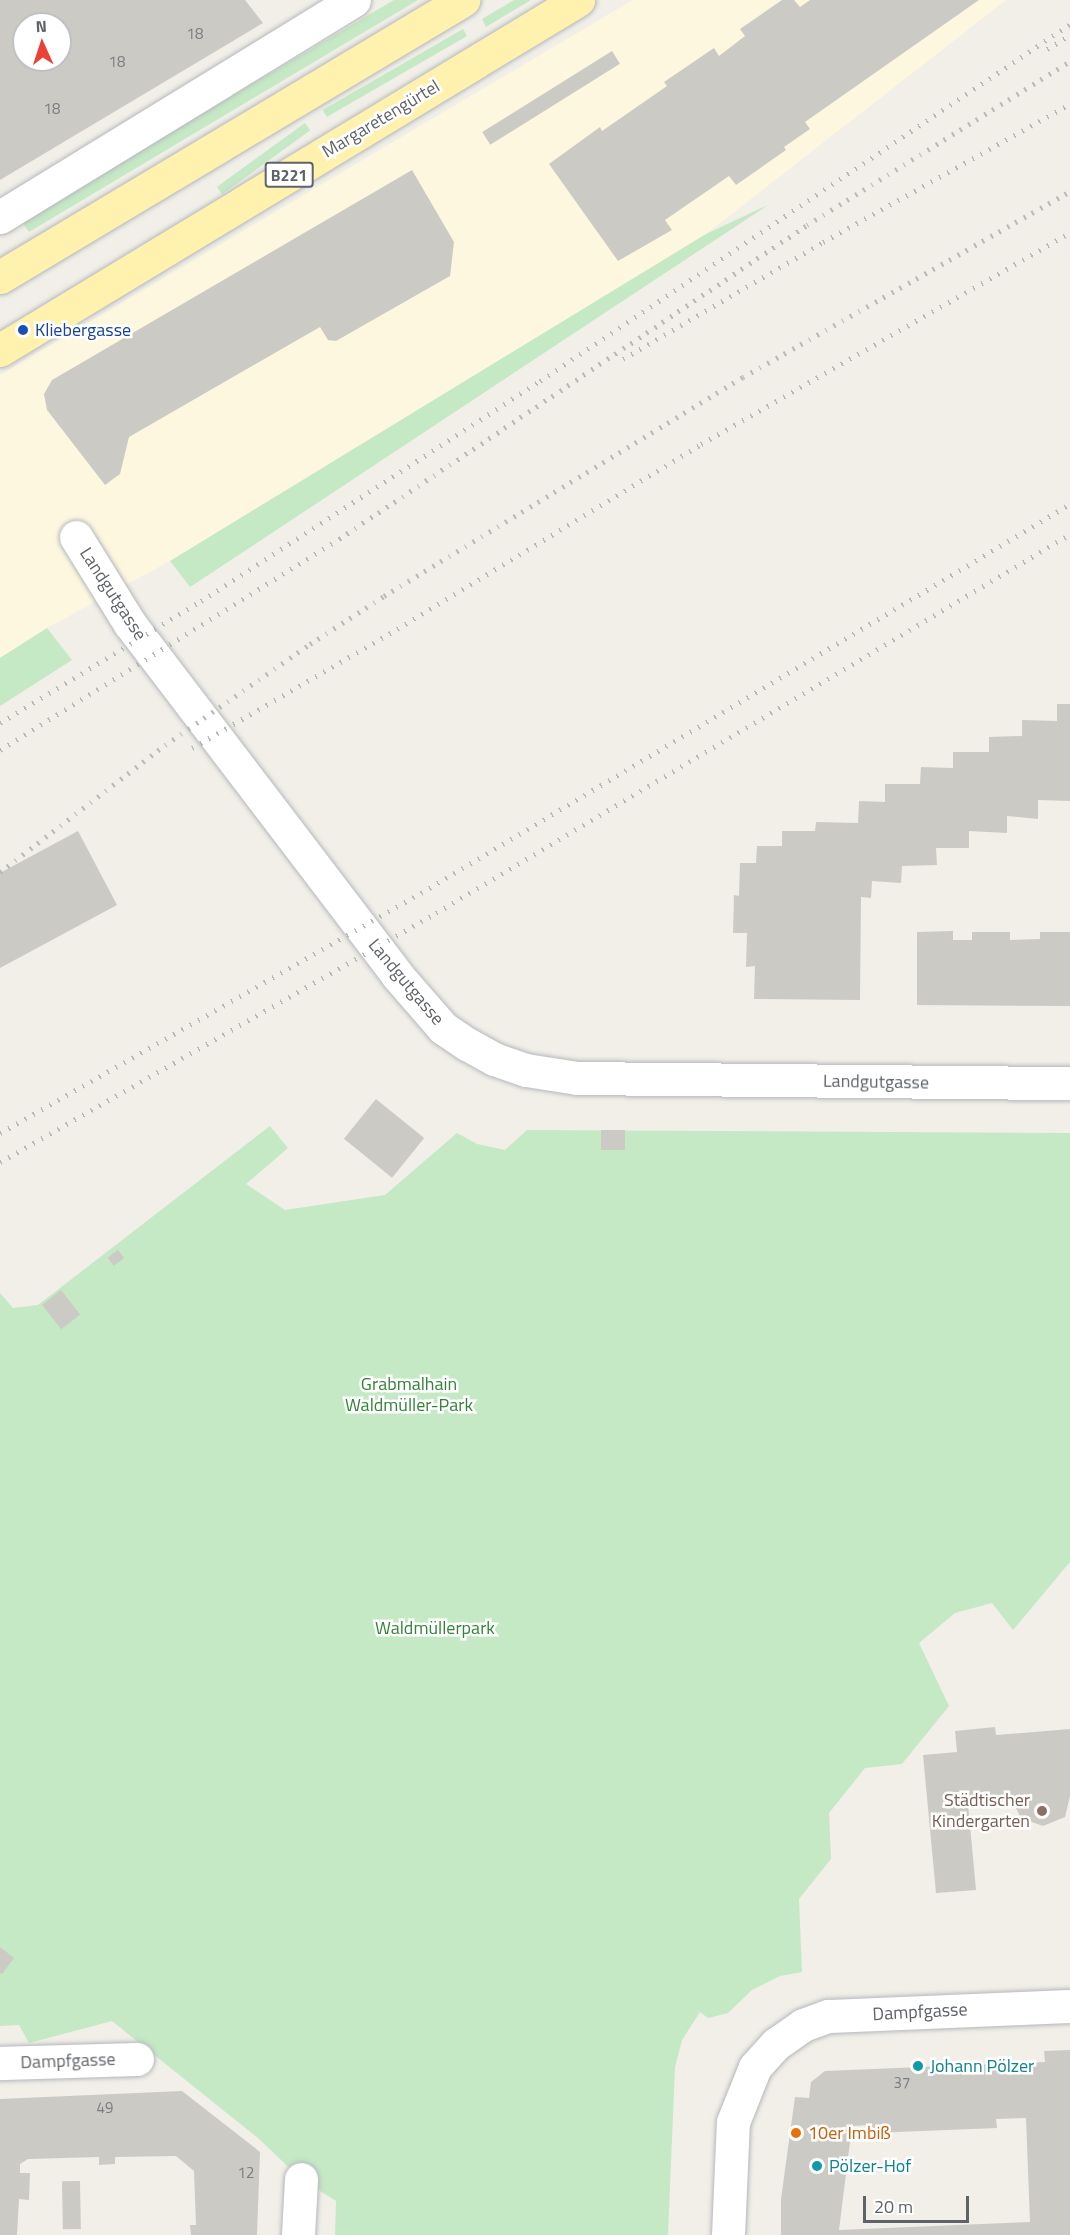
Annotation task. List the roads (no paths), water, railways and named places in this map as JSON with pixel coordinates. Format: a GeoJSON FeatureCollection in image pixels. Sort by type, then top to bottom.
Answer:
{"type":"FeatureCollection","features":[{"type":"Feature","properties":{"kind":"main road"},"geometry":{"type":"LineString","coordinates":[[0,277],[463,0]]}},
{"type":"Feature","properties":{"kind":"main road","name":"Margaretengürtel"},"geometry":{"type":"LineString","coordinates":[[0,350],[578,0]]}},
{"type":"Feature","properties":{"kind":"street"},"geometry":{"type":"LineString","coordinates":[[0,217],[354,0]]}},
{"type":"Feature","properties":{"kind":"street","name":"Landgutgasse"},"geometry":{"type":"LineString","coordinates":[[76,537],[130,624],[397,975],[443,1028],[494,1059],[526,1070],[577,1078],[1070,1083]]}},
{"type":"Feature","properties":{"kind":"street","name":"Dampfgasse"},"geometry":{"type":"LineString","coordinates":[[728,2235],[733,2122],[755,2067],[776,2043],[803,2025],[828,2016],[1070,2006]]}},
{"type":"Feature","properties":{"kind":"street","name":"Dampfgasse"},"geometry":{"type":"LineString","coordinates":[[0,2063],[137,2059]]}},
{"type":"Feature","properties":{"kind":"street"},"geometry":{"type":"LineString","coordinates":[[298,2235],[301,2179]]}},
{"type":"Feature","properties":{"kind":"railway"},"geometry":{"type":"LineString","coordinates":[[0,723],[201,601],[540,381],[1070,24]]}},
{"type":"Feature","properties":{"kind":"railway"},"geometry":{"type":"LineString","coordinates":[[1047,49],[1070,35]]}},
{"type":"Feature","properties":{"kind":"railway"},"geometry":{"type":"LineString","coordinates":[[0,750],[339,539],[807,225],[1070,61]]}},
{"type":"Feature","properties":{"kind":"railway"},"geometry":{"type":"LineString","coordinates":[[623,359],[823,242],[1070,104]]}},
{"type":"Feature","properties":{"kind":"railway"},"geometry":{"type":"LineString","coordinates":[[0,872],[165,745],[310,644],[384,596],[743,377],[1070,191]]}},
{"type":"Feature","properties":{"kind":"railway"},"geometry":{"type":"LineString","coordinates":[[192,748],[397,629],[701,444],[1070,233]]}},
{"type":"Feature","properties":{"kind":"railway"},"geometry":{"type":"LineString","coordinates":[[0,1133],[421,893],[1070,504]]}},
{"type":"Feature","properties":{"kind":"railway"},"geometry":{"type":"LineString","coordinates":[[0,1162],[436,913],[1070,534]]}},
{"type":"Feature","properties":{"kind":"place","name":"Kliebergasse"},"geometry":{"type":"Point","coordinates":[23,330]}},
{"type":"Feature","properties":{"kind":"place","name":"Städtischer Kindergarten"},"geometry":{"type":"Point","coordinates":[1042,1811]}},
{"type":"Feature","properties":{"kind":"place","name":"Johann Pölzer"},"geometry":{"type":"Point","coordinates":[918,2066]}},
{"type":"Feature","properties":{"kind":"place","name":"10er Imbiß"},"geometry":{"type":"Point","coordinates":[796,2133]}},
{"type":"Feature","properties":{"kind":"place","name":"Pölzer-Hof"},"geometry":{"type":"Point","coordinates":[817,2166]}},
{"type":"Feature","properties":{"kind":"park label","name":"Grabmalhain Waldmüller-Park"},"geometry":{"type":"Point","coordinates":[409,1395]}},
{"type":"Feature","properties":{"kind":"park label","name":"Waldmüllerpark"},"geometry":{"type":"Point","coordinates":[435,1628]}}]}
